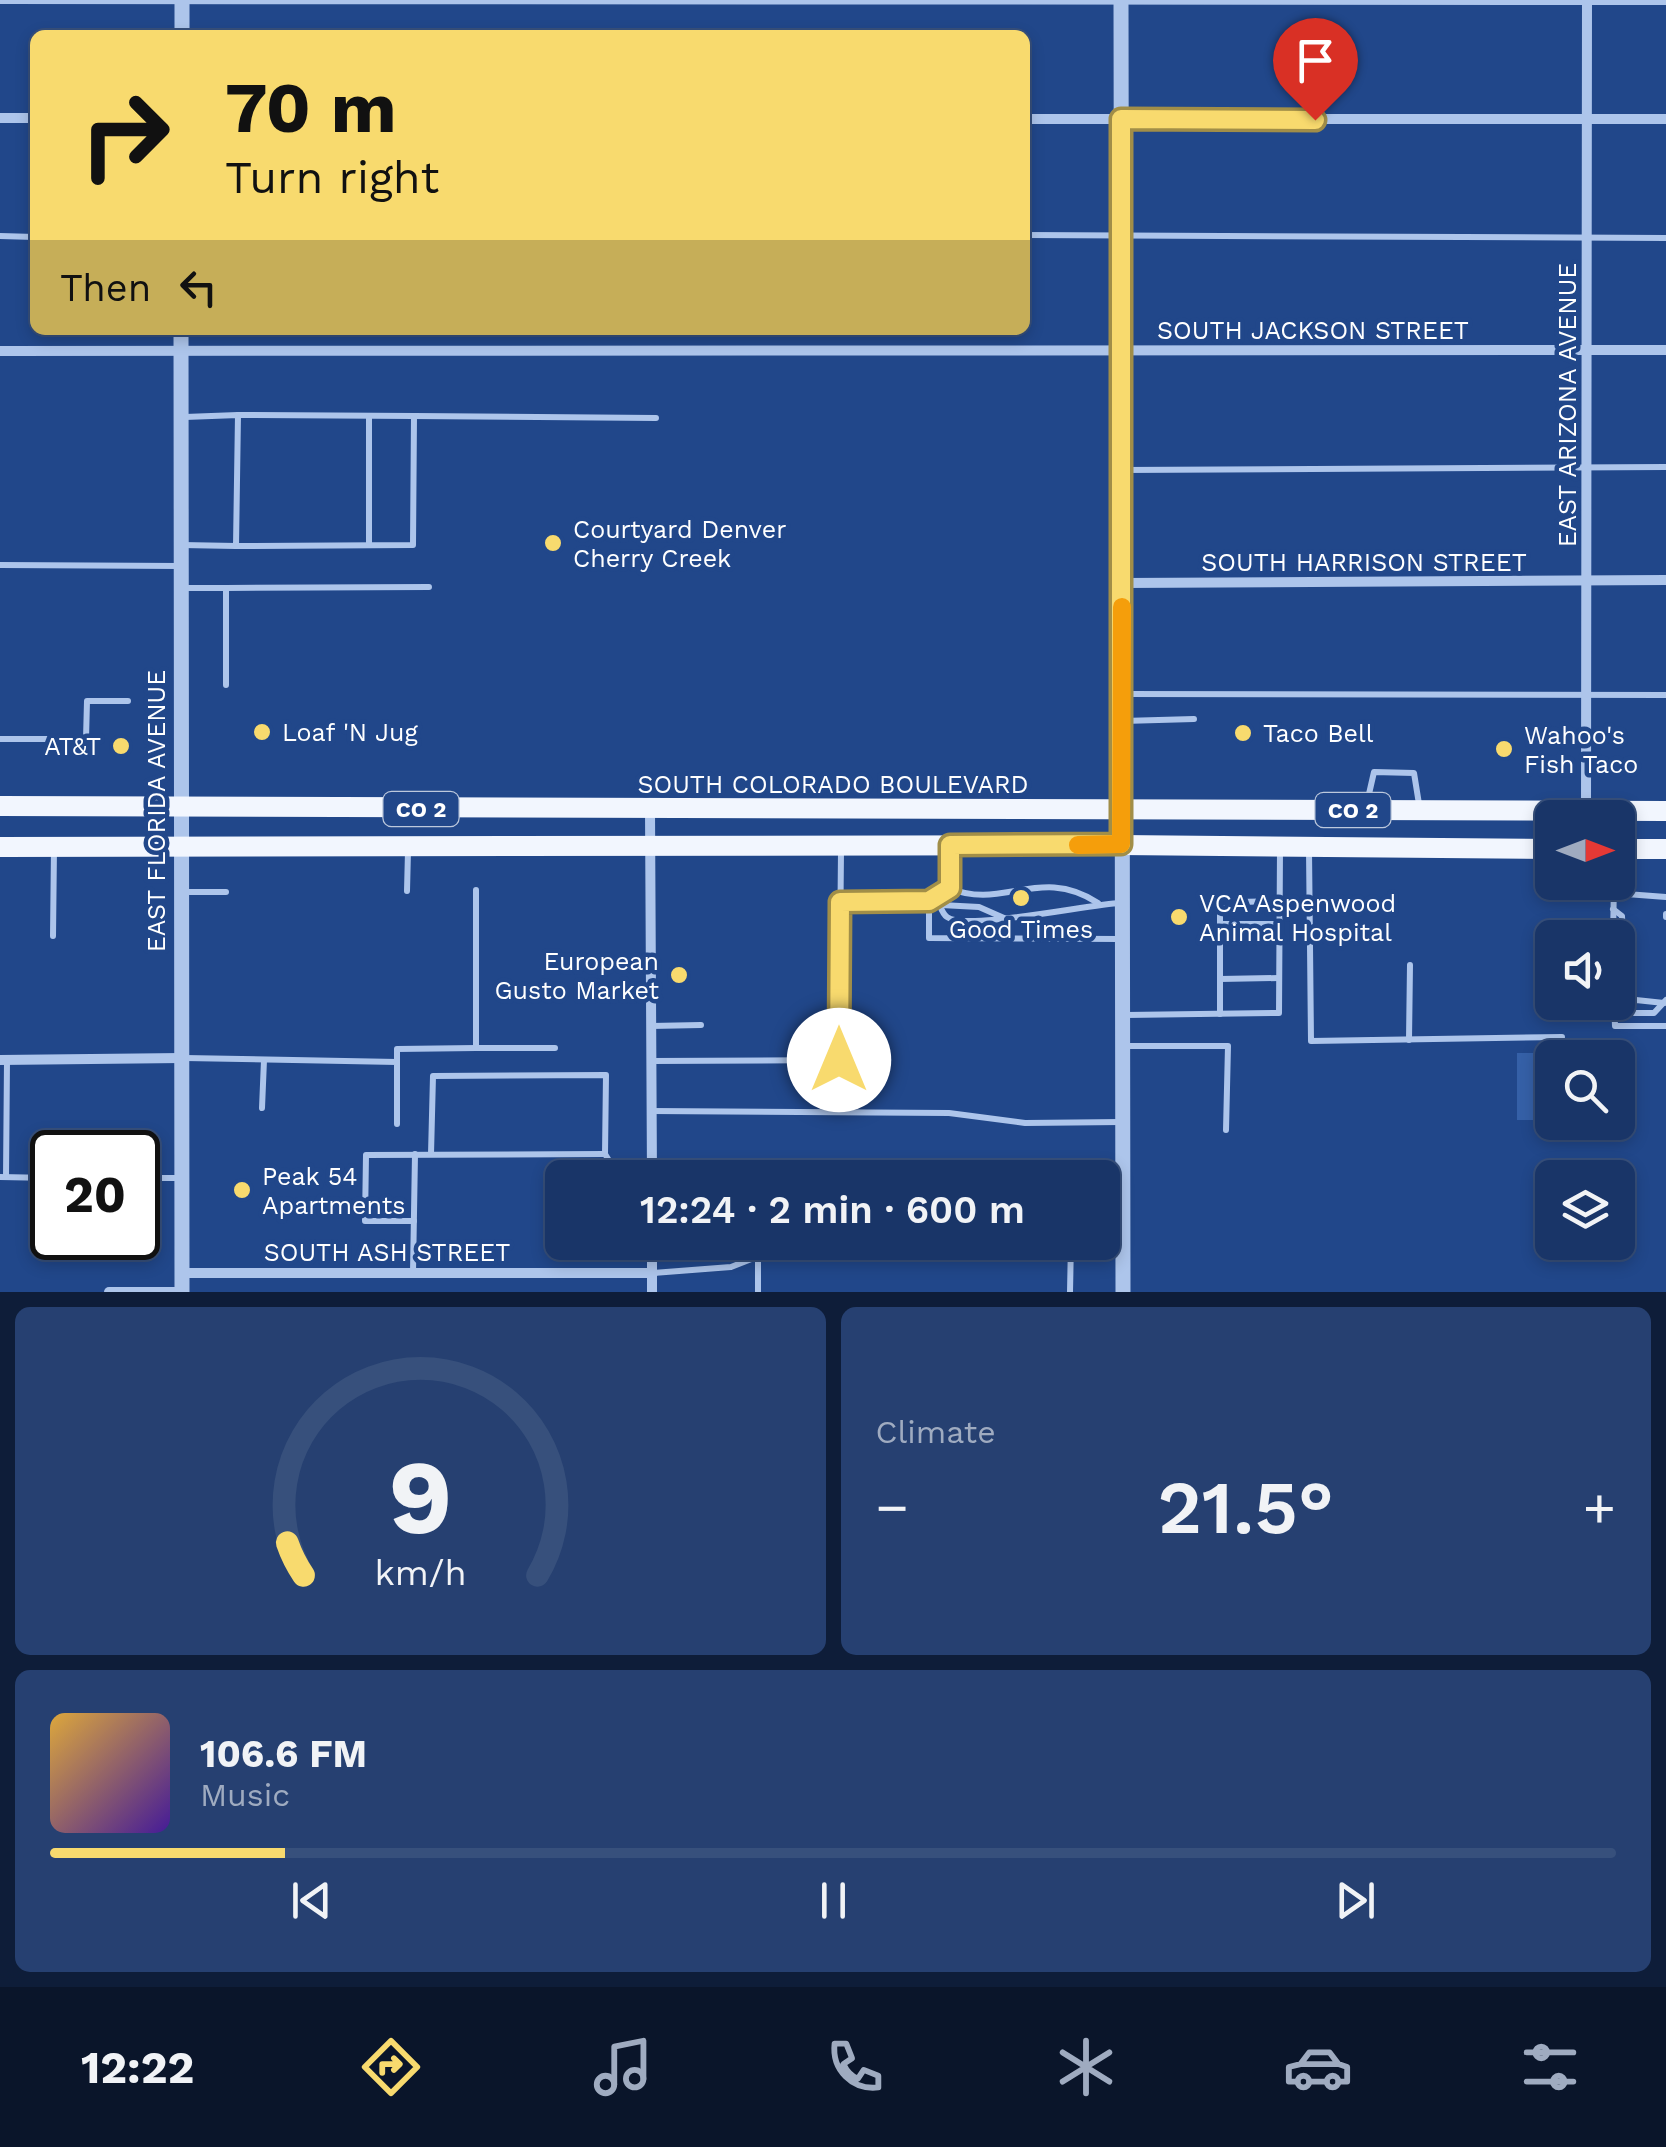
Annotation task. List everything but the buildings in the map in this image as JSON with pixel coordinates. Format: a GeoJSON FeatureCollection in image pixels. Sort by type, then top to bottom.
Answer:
{"type":"FeatureCollection","features":[{"type":"Feature","properties":{"kind":"main road","name":"SOUTH COLORADO BOULEVARD"},"geometry":{"type":"LineString","coordinates":[[0,806],[1535,810]]}},
{"type":"Feature","properties":{"kind":"main road","name":"SOUTH COLORADO BOULEVARD"},"geometry":{"type":"LineString","coordinates":[[1635,810],[1666,810]]}},
{"type":"Feature","properties":{"kind":"main road","name":"CO 2"},"geometry":{"type":"LineString","coordinates":[[0,847],[1121,844],[1535,849]]}},
{"type":"Feature","properties":{"kind":"main road"},"geometry":{"type":"LineString","coordinates":[[1635,849],[1666,849]]}},
{"type":"Feature","properties":{"kind":"street"},"geometry":{"type":"LineString","coordinates":[[1121,0],[1123,1292]]}},
{"type":"Feature","properties":{"kind":"street"},"geometry":{"type":"LineString","coordinates":[[182,1],[182,30]]}},
{"type":"Feature","properties":{"kind":"street","name":"EAST ARIZONA AVENUE"},"geometry":{"type":"LineString","coordinates":[[1586,800],[1588,1]]}},
{"type":"Feature","properties":{"kind":"street"},"geometry":{"type":"LineString","coordinates":[[0,118],[30,118]]}},
{"type":"Feature","properties":{"kind":"street"},"geometry":{"type":"LineString","coordinates":[[1030,118],[1666,119]]}},
{"type":"Feature","properties":{"kind":"street","name":"EAST FLORIDA AVENUE"},"geometry":{"type":"LineString","coordinates":[[181,335],[182,1292]]}},
{"type":"Feature","properties":{"kind":"street","name":"SOUTH JACKSON STREET"},"geometry":{"type":"LineString","coordinates":[[0,351],[1666,350]]}},
{"type":"Feature","properties":{"kind":"street","name":"SOUTH HARRISON STREET"},"geometry":{"type":"LineString","coordinates":[[1122,582],[1666,580]]}},
{"type":"Feature","properties":{"kind":"street"},"geometry":{"type":"LineString","coordinates":[[650,810],[652,1160]]}},
{"type":"Feature","properties":{"kind":"street"},"geometry":{"type":"LineString","coordinates":[[4,1060],[182,1058]]}},
{"type":"Feature","properties":{"kind":"street"},"geometry":{"type":"LineString","coordinates":[[652,1260],[652,1292]]}},
{"type":"Feature","properties":{"kind":"street","name":"SOUTH ASH STREET"},"geometry":{"type":"LineString","coordinates":[[182,1273],[652,1273]]}},
{"type":"Feature","properties":{"kind":"street"},"geometry":{"type":"LineString","coordinates":[[108,1292],[182,1292]]}},
{"type":"Feature","properties":{"kind":"lane"},"geometry":{"type":"LineString","coordinates":[[0,1],[1666,2]]}},
{"type":"Feature","properties":{"kind":"lane"},"geometry":{"type":"LineString","coordinates":[[1030,235],[1666,238]]}},
{"type":"Feature","properties":{"kind":"lane"},"geometry":{"type":"LineString","coordinates":[[0,236],[30,236]]}},
{"type":"Feature","properties":{"kind":"lane"},"geometry":{"type":"LineString","coordinates":[[236,546],[238,416]]}},
{"type":"Feature","properties":{"kind":"lane"},"geometry":{"type":"LineString","coordinates":[[369,416],[369,545]]}},
{"type":"Feature","properties":{"kind":"lane"},"geometry":{"type":"LineString","coordinates":[[180,545],[413,544],[414,416]]}},
{"type":"Feature","properties":{"kind":"lane"},"geometry":{"type":"LineString","coordinates":[[181,417],[656,418]]}},
{"type":"Feature","properties":{"kind":"lane"},"geometry":{"type":"LineString","coordinates":[[1122,470],[1666,467]]}},
{"type":"Feature","properties":{"kind":"lane"},"geometry":{"type":"LineString","coordinates":[[0,566],[181,566]]}},
{"type":"Feature","properties":{"kind":"lane"},"geometry":{"type":"LineString","coordinates":[[181,588],[429,587]]}},
{"type":"Feature","properties":{"kind":"lane"},"geometry":{"type":"LineString","coordinates":[[226,588],[226,685]]}},
{"type":"Feature","properties":{"kind":"lane"},"geometry":{"type":"LineString","coordinates":[[1122,694],[1666,694]]}},
{"type":"Feature","properties":{"kind":"lane"},"geometry":{"type":"LineString","coordinates":[[0,738],[86,738],[87,701],[128,701]]}},
{"type":"Feature","properties":{"kind":"lane"},"geometry":{"type":"LineString","coordinates":[[1122,721],[1194,719]]}},
{"type":"Feature","properties":{"kind":"lane"},"geometry":{"type":"LineString","coordinates":[[1366,810],[1374,772],[1409,770],[1414,773],[1420,810]]}},
{"type":"Feature","properties":{"kind":"lane"},"geometry":{"type":"LineString","coordinates":[[651,1061],[839,1060],[840,844]]}},
{"type":"Feature","properties":{"kind":"lane"},"geometry":{"type":"LineString","coordinates":[[408,845],[408,890]]}},
{"type":"Feature","properties":{"kind":"lane"},"geometry":{"type":"LineString","coordinates":[[950,845],[950,888]]}},
{"type":"Feature","properties":{"kind":"lane"},"geometry":{"type":"LineString","coordinates":[[53,936],[54,847]]}},
{"type":"Feature","properties":{"kind":"lane"},"geometry":{"type":"LineString","coordinates":[[1122,1016],[1279,1014],[1280,848]]}},
{"type":"Feature","properties":{"kind":"lane"},"geometry":{"type":"LineString","coordinates":[[1309,848],[1310,1041],[1562,1037]]}},
{"type":"Feature","properties":{"kind":"lane"},"geometry":{"type":"LineString","coordinates":[[950,888],[964,894],[998,894],[1055,884],[1078,890],[1099,904]]}},
{"type":"Feature","properties":{"kind":"lane"},"geometry":{"type":"LineString","coordinates":[[840,902],[933,899],[950,888]]}},
{"type":"Feature","properties":{"kind":"lane"},"geometry":{"type":"LineString","coordinates":[[476,890],[476,1048]]}},
{"type":"Feature","properties":{"kind":"lane"},"geometry":{"type":"LineString","coordinates":[[181,892],[226,892]]}},
{"type":"Feature","properties":{"kind":"lane"},"geometry":{"type":"LineString","coordinates":[[1635,895],[1666,897]]}},
{"type":"Feature","properties":{"kind":"lane"},"geometry":{"type":"LineString","coordinates":[[933,899],[950,920],[1005,918],[1122,904]]}},
{"type":"Feature","properties":{"kind":"lane"},"geometry":{"type":"LineString","coordinates":[[933,899],[929,938],[1122,939]]}},
{"type":"Feature","properties":{"kind":"lane"},"geometry":{"type":"LineString","coordinates":[[1613,920],[1614,900]]}},
{"type":"Feature","properties":{"kind":"lane"},"geometry":{"type":"LineString","coordinates":[[1220,1014],[1220,912],[1237,902],[1280,902]]}},
{"type":"Feature","properties":{"kind":"lane"},"geometry":{"type":"LineString","coordinates":[[941,905],[980,907],[1005,918]]}},
{"type":"Feature","properties":{"kind":"lane"},"geometry":{"type":"LineString","coordinates":[[1613,908],[1622,916],[1626,1003],[1634,1014],[1654,1013],[1666,1002]]}},
{"type":"Feature","properties":{"kind":"lane"},"geometry":{"type":"LineString","coordinates":[[1220,924],[1280,924]]}},
{"type":"Feature","properties":{"kind":"lane"},"geometry":{"type":"LineString","coordinates":[[1409,1040],[1410,965]]}},
{"type":"Feature","properties":{"kind":"lane"},"geometry":{"type":"LineString","coordinates":[[1220,979],[1280,978]]}},
{"type":"Feature","properties":{"kind":"lane"},"geometry":{"type":"LineString","coordinates":[[1615,1020],[1615,1026],[1666,1026]]}},
{"type":"Feature","properties":{"kind":"lane"},"geometry":{"type":"LineString","coordinates":[[651,1026],[701,1025]]}},
{"type":"Feature","properties":{"kind":"lane"},"geometry":{"type":"LineString","coordinates":[[1122,1046],[1228,1046],[1226,1130]]}},
{"type":"Feature","properties":{"kind":"lane"},"geometry":{"type":"LineString","coordinates":[[397,1124],[397,1049],[555,1048]]}},
{"type":"Feature","properties":{"kind":"lane"},"geometry":{"type":"LineString","coordinates":[[182,1058],[397,1062]]}},
{"type":"Feature","properties":{"kind":"lane"},"geometry":{"type":"LineString","coordinates":[[4,1060],[3,1178],[30,1178]]}},
{"type":"Feature","properties":{"kind":"lane"},"geometry":{"type":"LineString","coordinates":[[262,1108],[264,1060]]}},
{"type":"Feature","properties":{"kind":"lane"},"geometry":{"type":"LineString","coordinates":[[431,1154],[433,1076],[606,1075],[605,1154],[608,1160]]}},
{"type":"Feature","properties":{"kind":"lane"},"geometry":{"type":"LineString","coordinates":[[651,1111],[949,1113],[1024,1123],[1122,1122]]}},
{"type":"Feature","properties":{"kind":"lane"},"geometry":{"type":"LineString","coordinates":[[414,1221],[365,1221],[366,1154],[605,1154]]}},
{"type":"Feature","properties":{"kind":"lane"},"geometry":{"type":"LineString","coordinates":[[412,1272],[415,1154]]}},
{"type":"Feature","properties":{"kind":"lane"},"geometry":{"type":"LineString","coordinates":[[160,1178],[182,1178]]}},
{"type":"Feature","properties":{"kind":"lane"},"geometry":{"type":"LineString","coordinates":[[652,1273],[704,1271],[746,1260]]}},
{"type":"Feature","properties":{"kind":"lane"},"geometry":{"type":"LineString","coordinates":[[758,1260],[758,1292]]}},
{"type":"Feature","properties":{"kind":"lane"},"geometry":{"type":"LineString","coordinates":[[1070,1260],[1070,1292]]}},
{"type":"Feature","properties":{"kind":"shaded area"},"geometry":{"type":"Polygon","coordinates":[[[1517,1053],[1535,1053],[1535,1120],[1517,1120],[1517,1053]]]}},
{"type":"Feature","properties":{"kind":"slow traffic"},"geometry":{"type":"LineString","coordinates":[[1078,845],[1121,844],[1122,607]]}},
{"type":"Feature","properties":{"kind":"place","name":"Courtyard Denver Cherry Creek"},"geometry":{"type":"Point","coordinates":[553,543]}},
{"type":"Feature","properties":{"kind":"place","name":"Loaf 'N Jug"},"geometry":{"type":"Point","coordinates":[262,732]}},
{"type":"Feature","properties":{"kind":"place","name":"Taco Bell"},"geometry":{"type":"Point","coordinates":[1243,733]}},
{"type":"Feature","properties":{"kind":"place","name":"AT&T"},"geometry":{"type":"Point","coordinates":[121,746]}},
{"type":"Feature","properties":{"kind":"place","name":"Wahoo's Fish Taco"},"geometry":{"type":"Point","coordinates":[1504,749]}},
{"type":"Feature","properties":{"kind":"place","name":"Good Times"},"geometry":{"type":"Point","coordinates":[1021,898]}},
{"type":"Feature","properties":{"kind":"place","name":"VCA Aspenwood Animal Hospital"},"geometry":{"type":"Point","coordinates":[1179,917]}},
{"type":"Feature","properties":{"kind":"place","name":"European Gusto Market"},"geometry":{"type":"Point","coordinates":[679,975]}},
{"type":"Feature","properties":{"kind":"place","name":"Peak 54 Apartments"},"geometry":{"type":"Point","coordinates":[242,1190]}},
{"type":"Feature","properties":{"kind":"route"},"geometry":{"type":"LineString","coordinates":[[839,1060],[840,902],[929,901],[950,888],[950,845],[1121,844],[1121,119],[1315,120]]}}]}
